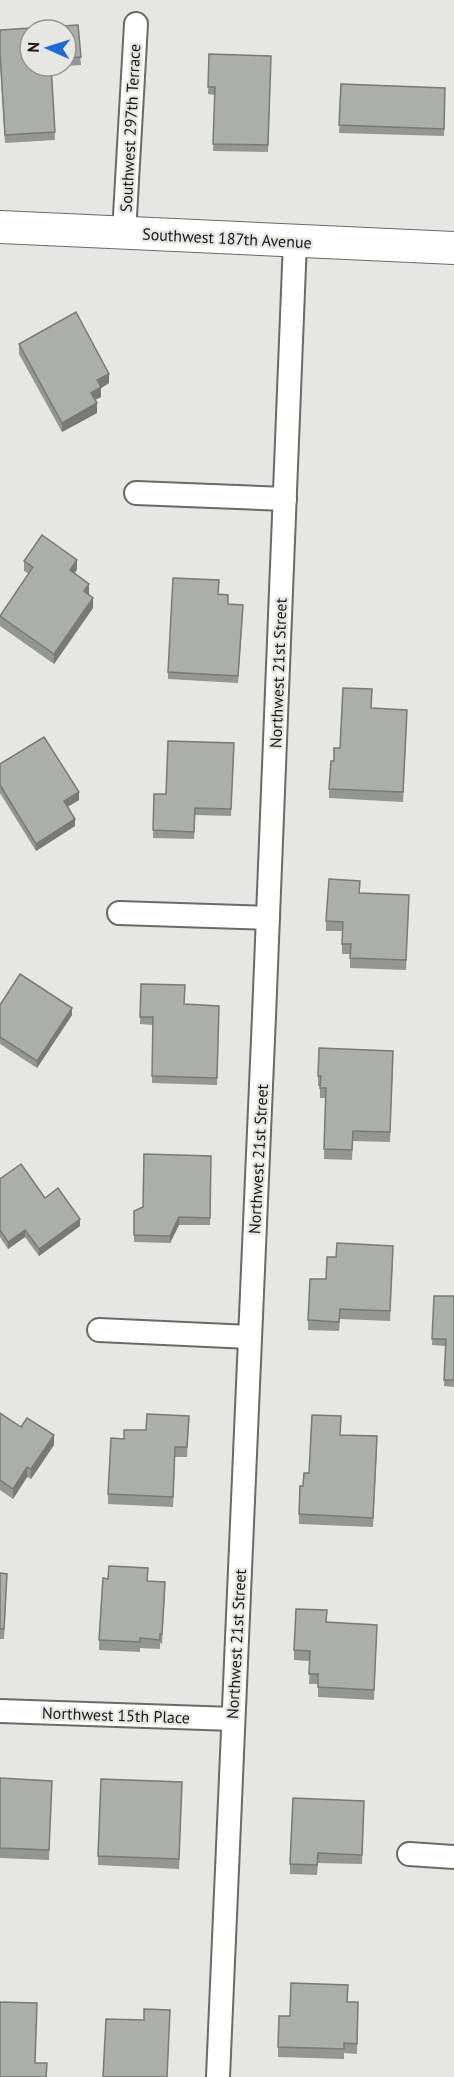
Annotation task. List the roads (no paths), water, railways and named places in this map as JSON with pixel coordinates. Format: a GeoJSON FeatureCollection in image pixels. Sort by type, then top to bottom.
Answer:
{"type":"FeatureCollection","features":[{"type":"Feature","properties":{"kind":"street","name":"Southwest 297th Terrace"},"geometry":{"type":"LineString","coordinates":[[124,233],[135,24]]}},
{"type":"Feature","properties":{"kind":"street","name":"Southwest 187th Avenue"},"geometry":{"type":"LineString","coordinates":[[0,227],[454,248]]}},
{"type":"Feature","properties":{"kind":"street","name":"Northwest 21st Street"},"geometry":{"type":"LineString","coordinates":[[218,2077],[295,241]]}},
{"type":"Feature","properties":{"kind":"street"},"geometry":{"type":"LineString","coordinates":[[136,493],[285,499]]}},
{"type":"Feature","properties":{"kind":"street"},"geometry":{"type":"LineString","coordinates":[[119,913],[268,918]]}},
{"type":"Feature","properties":{"kind":"street"},"geometry":{"type":"LineString","coordinates":[[99,1330],[250,1337]]}},
{"type":"Feature","properties":{"kind":"street","name":"Northwest 15th Place"},"geometry":{"type":"LineString","coordinates":[[0,1711],[233,1719]]}},
{"type":"Feature","properties":{"kind":"street"},"geometry":{"type":"LineString","coordinates":[[409,1854],[454,1857]]}}]}
